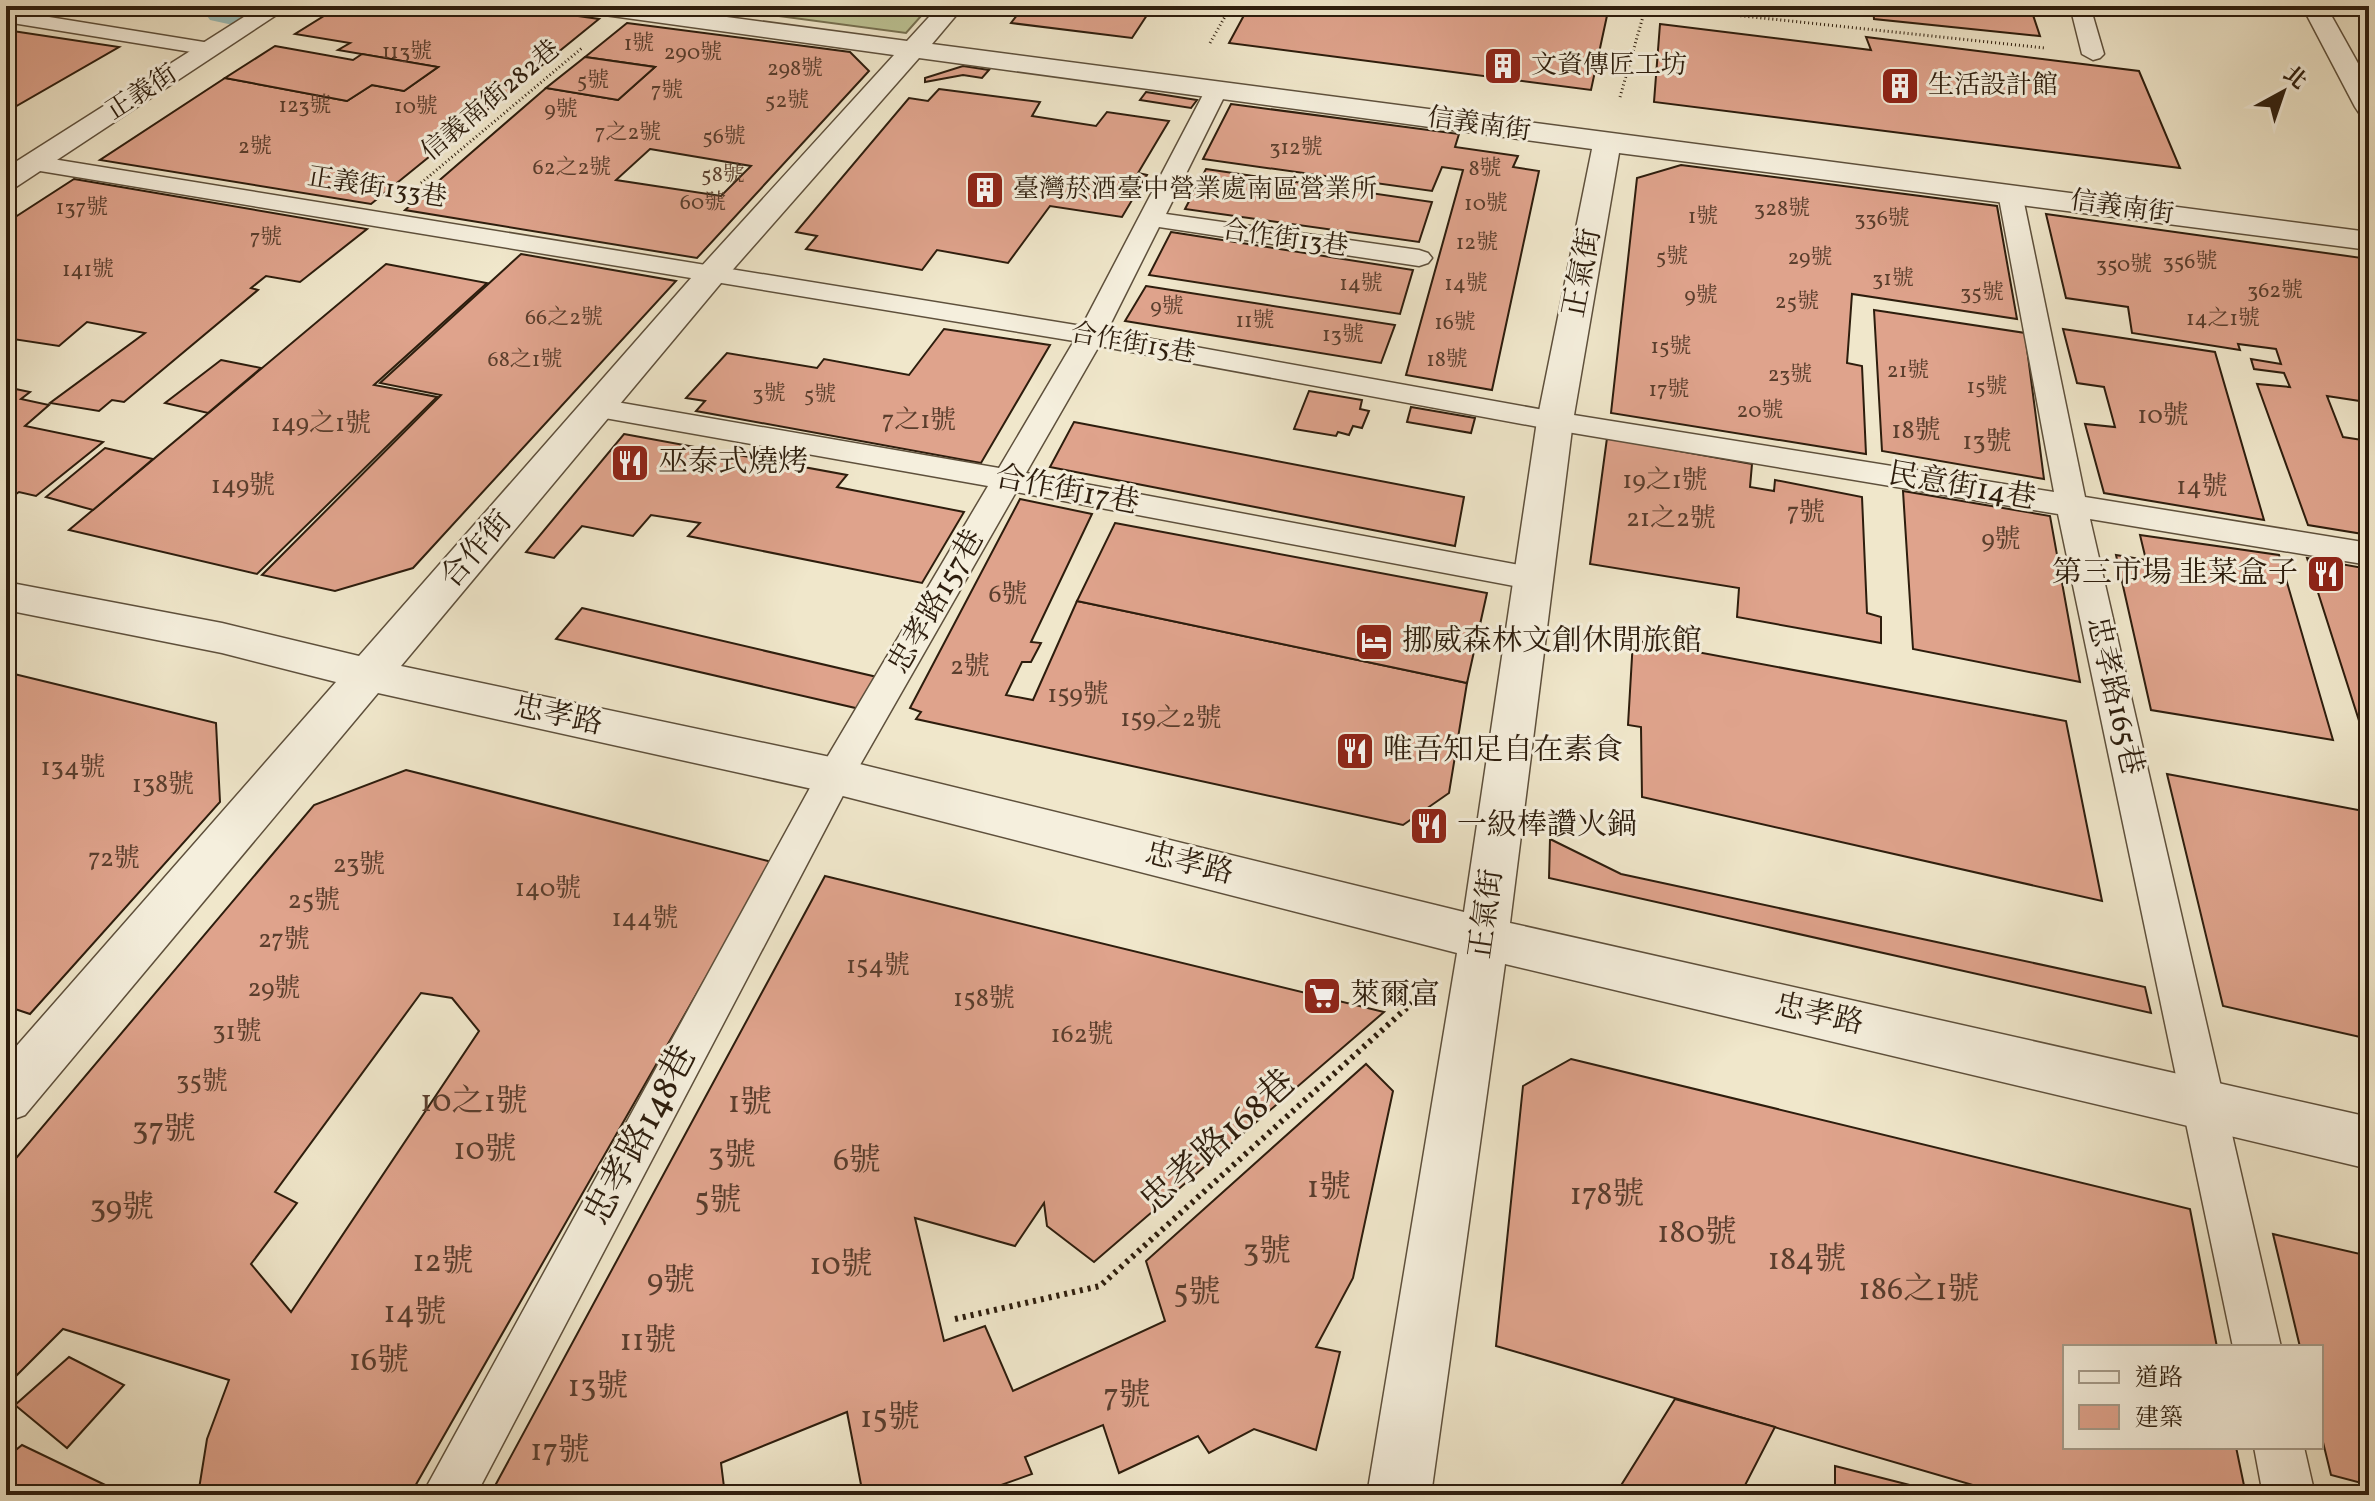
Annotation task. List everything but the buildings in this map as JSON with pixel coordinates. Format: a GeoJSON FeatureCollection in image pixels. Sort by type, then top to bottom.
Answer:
{"type":"FeatureCollection","features":[{"type":"Feature","properties":{"kind":"street","name":"正義街"},"geometry":{"type":"LineString","coordinates":[[6,181],[278,6]]}},
{"type":"Feature","properties":{"kind":"street","name":"信義南街"},"geometry":{"type":"LineString","coordinates":[[590,6],[1607,143],[2369,241]]}},
{"type":"Feature","properties":{"kind":"street","name":"合作街"},"geometry":{"type":"LineString","coordinates":[[6,1097],[710,276],[952,6]]}},
{"type":"Feature","properties":{"kind":"street"},"geometry":{"type":"LineString","coordinates":[[2314,6],[2369,107]]}},
{"type":"Feature","properties":{"kind":"street","name":"正氣街"},"geometry":{"type":"LineString","coordinates":[[1399,1495],[1484,938],[1555,421],[1607,143]]}},
{"type":"Feature","properties":{"kind":"street","name":"忠孝路"},"geometry":{"type":"LineString","coordinates":[[6,596],[222,638],[370,675],[835,776],[1484,938],[2369,1143]]}},
{"type":"Feature","properties":{"kind":"lane"},"geometry":{"type":"LineString","coordinates":[[2080,6],[2093,54]]}},
{"type":"Feature","properties":{"kind":"lane"},"geometry":{"type":"LineString","coordinates":[[6,16],[210,49]]}},
{"type":"Feature","properties":{"kind":"lane","name":"忠孝路157巷"},"geometry":{"type":"LineString","coordinates":[[835,776],[1091,336],[1217,89]]}},
{"type":"Feature","properties":{"kind":"lane","name":"正義街133巷"},"geometry":{"type":"LineString","coordinates":[[34,163],[380,218],[710,276]]}},
{"type":"Feature","properties":{"kind":"lane","name":"忠孝路165巷"},"geometry":{"type":"LineString","coordinates":[[2010,193],[2072,508],[2257,1345]]}},
{"type":"Feature","properties":{"kind":"lane","name":"合作街13巷"},"geometry":{"type":"LineString","coordinates":[[1152,219],[1419,258]]}},
{"type":"Feature","properties":{"kind":"lane","name":"合作街15巷"},"geometry":{"type":"LineString","coordinates":[[710,276],[1091,336],[1555,421]]}},
{"type":"Feature","properties":{"kind":"lane","name":"合作街17巷"},"geometry":{"type":"LineString","coordinates":[[599,408],[1008,480],[1535,579]]}},
{"type":"Feature","properties":{"kind":"lane","name":"民意街14巷"},"geometry":{"type":"LineString","coordinates":[[1555,421],[1880,472],[2072,508],[2369,554]]}},
{"type":"Feature","properties":{"kind":"lane","name":"忠孝路148巷"},"geometry":{"type":"LineString","coordinates":[[448,1495],[835,776]]}},
{"type":"Feature","properties":{"kind":"lane"},"geometry":{"type":"LineString","coordinates":[[2279,1449],[2289,1495]]}},
{"type":"Feature","properties":{"kind":"path"},"geometry":{"type":"LineString","coordinates":[[1210,43],[1231,6]]}},
{"type":"Feature","properties":{"kind":"path"},"geometry":{"type":"LineString","coordinates":[[1607,143],[1648,6],[2093,54]]}},
{"type":"Feature","properties":{"kind":"path","name":"信義南街282巷"},"geometry":{"type":"LineString","coordinates":[[380,218],[625,11]]}},
{"type":"Feature","properties":{"kind":"path","name":"忠孝路168巷"},"geometry":{"type":"LineString","coordinates":[[955,1319],[1100,1286],[1414,1001]]}},
{"type":"Feature","properties":{"kind":"green space"},"geometry":{"type":"Polygon","coordinates":[[[705,6],[930,6],[906,33],[705,6]]]}},
{"type":"Feature","properties":{"kind":"waterway"},"geometry":{"type":"LineString","coordinates":[[233,6],[242,7]]}},
{"type":"Feature","properties":{"kind":"place","name":"文資傳匠工坊"},"geometry":{"type":"Point","coordinates":[1503,66]}},
{"type":"Feature","properties":{"kind":"place","name":"生活設計館"},"geometry":{"type":"Point","coordinates":[1900,86]}},
{"type":"Feature","properties":{"kind":"place","name":"臺灣菸酒臺中營業處南區營業所"},"geometry":{"type":"Point","coordinates":[985,190]}},
{"type":"Feature","properties":{"kind":"place","name":"巫泰式燒烤"},"geometry":{"type":"Point","coordinates":[630,463]}},
{"type":"Feature","properties":{"kind":"place","name":"第三市場 韭菜盒子"},"geometry":{"type":"Point","coordinates":[2326,574]}},
{"type":"Feature","properties":{"kind":"place","name":"挪威森林文創休閒旅館"},"geometry":{"type":"Point","coordinates":[1374,642]}},
{"type":"Feature","properties":{"kind":"place","name":"唯吾知足自在素食"},"geometry":{"type":"Point","coordinates":[1355,751]}},
{"type":"Feature","properties":{"kind":"place","name":"一級棒讚火鍋"},"geometry":{"type":"Point","coordinates":[1429,826]}},
{"type":"Feature","properties":{"kind":"place","name":"萊爾富"},"geometry":{"type":"Point","coordinates":[1322,996]}}]}
